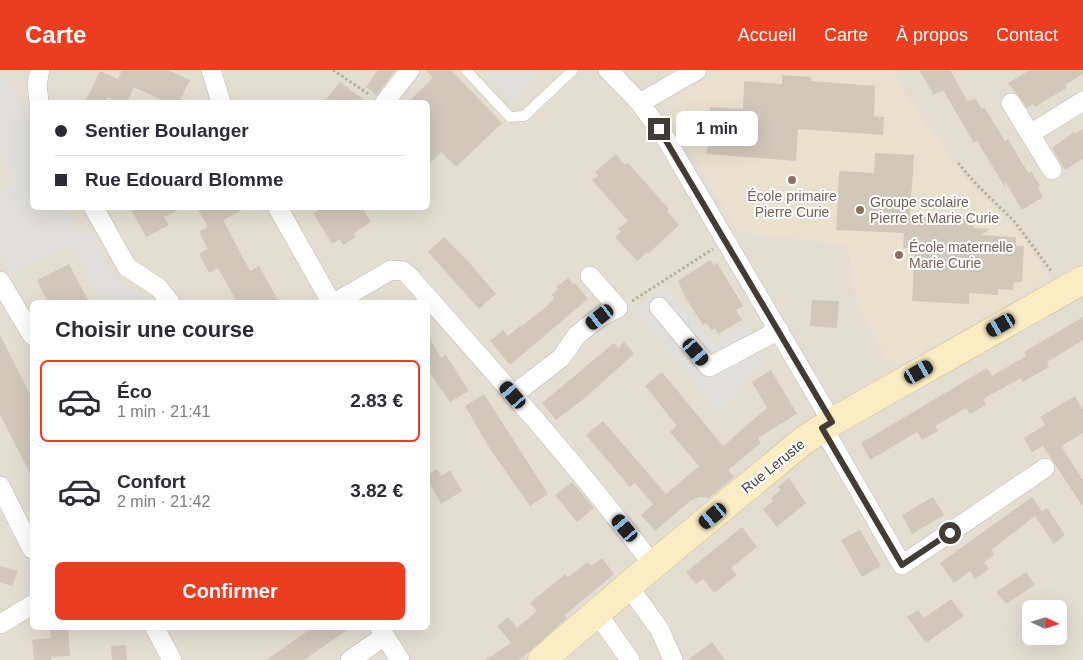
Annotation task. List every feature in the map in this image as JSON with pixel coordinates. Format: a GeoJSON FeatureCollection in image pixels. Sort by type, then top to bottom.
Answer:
{"type":"FeatureCollection","features":[{"type":"Feature","properties":{"kind":"street"},"geometry":{"type":"LineString","coordinates":[[39,100],[37,84],[40,70]]}},
{"type":"Feature","properties":{"kind":"street"},"geometry":{"type":"LineString","coordinates":[[211,70],[221,100]]}},
{"type":"Feature","properties":{"kind":"street"},"geometry":{"type":"LineString","coordinates":[[379,100],[410,70]]}},
{"type":"Feature","properties":{"kind":"street"},"geometry":{"type":"LineString","coordinates":[[608,70],[640,104],[666,139],[726,240],[779,330],[827,425],[902,565],[1045,468]]}},
{"type":"Feature","properties":{"kind":"street"},"geometry":{"type":"LineString","coordinates":[[640,104],[697,70]]}},
{"type":"Feature","properties":{"kind":"street"},"geometry":{"type":"LineString","coordinates":[[1030,134],[1083,101]]}},
{"type":"Feature","properties":{"kind":"street"},"geometry":{"type":"LineString","coordinates":[[1012,103],[1052,170]]}},
{"type":"Feature","properties":{"kind":"street"},"geometry":{"type":"LineString","coordinates":[[95,210],[127,267],[159,288],[168,300]]}},
{"type":"Feature","properties":{"kind":"street"},"geometry":{"type":"LineString","coordinates":[[279,210],[330,300]]}},
{"type":"Feature","properties":{"kind":"street"},"geometry":{"type":"LineString","coordinates":[[339,300],[386,272],[396,270],[409,276],[513,395],[625,528],[652,565]]}},
{"type":"Feature","properties":{"kind":"street"},"geometry":{"type":"LineString","coordinates":[[513,395],[561,358],[577,335],[600,317],[618,308],[590,276]]}},
{"type":"Feature","properties":{"kind":"street"},"geometry":{"type":"LineString","coordinates":[[0,281],[30,332]]}},
{"type":"Feature","properties":{"kind":"street","name":"Rue Leruste"},"geometry":{"type":"LineString","coordinates":[[542,660],[652,565],[803,441],[827,425],[1073,286]]}},
{"type":"Feature","properties":{"kind":"street"},"geometry":{"type":"LineString","coordinates":[[659,307],[709,367],[779,330]]}},
{"type":"Feature","properties":{"kind":"street"},"geometry":{"type":"LineString","coordinates":[[0,486],[30,545]]}},
{"type":"Feature","properties":{"kind":"street"},"geometry":{"type":"LineString","coordinates":[[629,586],[660,630],[673,660]]}},
{"type":"Feature","properties":{"kind":"street"},"geometry":{"type":"LineString","coordinates":[[0,624],[30,606]]}},
{"type":"Feature","properties":{"kind":"street"},"geometry":{"type":"LineString","coordinates":[[597,613],[630,660]]}},
{"type":"Feature","properties":{"kind":"street"},"geometry":{"type":"LineString","coordinates":[[156,630],[172,660]]}},
{"type":"Feature","properties":{"kind":"street"},"geometry":{"type":"LineString","coordinates":[[350,660],[382,632],[400,660]]}},
{"type":"Feature","properties":{"kind":"lane"},"geometry":{"type":"LineString","coordinates":[[466,70],[510,117],[524,116],[573,70]]}},
{"type":"Feature","properties":{"kind":"path"},"geometry":{"type":"LineString","coordinates":[[334,70],[379,100]]}},
{"type":"Feature","properties":{"kind":"path"},"geometry":{"type":"LineString","coordinates":[[958,163],[976,184],[1014,221],[1053,274],[1073,286]]}},
{"type":"Feature","properties":{"kind":"path"},"geometry":{"type":"LineString","coordinates":[[618,308],[648,292],[726,240]]}},
{"type":"Feature","properties":{"kind":"shaded area"},"geometry":{"type":"Polygon","coordinates":[[[0,70],[1083,70],[1083,660],[0,660],[0,70]]]}},
{"type":"Feature","properties":{"kind":"shaded area"},"geometry":{"type":"Polygon","coordinates":[[[478,70],[542,70],[510,102],[478,70]]]}},
{"type":"Feature","properties":{"kind":"shaded area","name":"Groupe scolaire Pierre et Marie Curie"},"geometry":{"type":"Polygon","coordinates":[[[720,70],[892,70],[919,114],[973,188],[1018,231],[1050,279],[903,364],[888,360],[857,306],[847,245],[739,232],[670,119],[676,96],[720,70]]]}},
{"type":"Feature","properties":{"kind":"shaded area"},"geometry":{"type":"Polygon","coordinates":[[[6,76],[30,125],[30,210],[66,210],[80,238],[91,232],[112,274],[119,282],[142,293],[151,300],[99,300],[71,244],[10,273],[0,253],[0,193],[16,184],[0,152],[0,79],[6,76]]]}},
{"type":"Feature","properties":{"kind":"shaded area"},"geometry":{"type":"Polygon","coordinates":[[[665,286],[714,343],[746,325],[765,360],[744,380],[737,393],[719,411],[634,310],[665,286]]]}},
{"type":"Feature","properties":{"kind":"building"},"geometry":{"type":"Polygon","coordinates":[[[122,70],[168,70],[190,80],[180,100],[162,100],[134,87],[128,100],[114,100],[108,97],[106,100],[86,100],[100,71],[118,79],[122,70]]]}},
{"type":"Feature","properties":{"kind":"building"},"geometry":{"type":"Polygon","coordinates":[[[378,70],[396,70],[376,95],[366,87],[378,70]]]}},
{"type":"Feature","properties":{"kind":"building"},"geometry":{"type":"Polygon","coordinates":[[[426,70],[451,70],[502,123],[456,167],[441,152],[430,163],[430,100],[410,100],[433,78],[426,70]]]}},
{"type":"Feature","properties":{"kind":"building"},"geometry":{"type":"Polygon","coordinates":[[[919,70],[950,70],[968,102],[975,98],[982,109],[984,107],[1005,141],[1008,139],[1029,173],[1031,171],[1040,186],[1038,188],[1043,197],[1022,210],[1005,181],[1005,187],[977,141],[974,143],[943,90],[934,95],[919,70]]]}},
{"type":"Feature","properties":{"kind":"building"},"geometry":{"type":"Polygon","coordinates":[[[1030,70],[1083,70],[1083,74],[1065,85],[1067,88],[1035,107],[1033,104],[1027,108],[1008,83],[1030,70]]]}},
{"type":"Feature","properties":{"kind":"building"},"geometry":{"type":"Polygon","coordinates":[[[782,75],[811,77],[811,81],[875,86],[874,116],[884,117],[883,135],[798,129],[796,161],[707,154],[710,107],[743,109],[744,81],[782,84],[782,75]]]}},
{"type":"Feature","properties":{"kind":"building"},"geometry":{"type":"Polygon","coordinates":[[[340,82],[364,100],[326,100],[340,82]]]}},
{"type":"Feature","properties":{"kind":"building"},"geometry":{"type":"Polygon","coordinates":[[[1083,129],[1083,159],[1065,170],[1052,148],[1074,132],[1075,134],[1083,129]]]}},
{"type":"Feature","properties":{"kind":"building"},"geometry":{"type":"Polygon","coordinates":[[[875,153],[914,155],[910,214],[974,218],[973,228],[990,229],[981,235],[1016,237],[1016,246],[1024,246],[1022,282],[1014,282],[1013,290],[998,289],[998,295],[969,293],[969,304],[912,301],[915,248],[903,248],[904,233],[836,230],[839,171],[874,173],[875,153]]]}},
{"type":"Feature","properties":{"kind":"building"},"geometry":{"type":"Polygon","coordinates":[[[616,154],[625,165],[628,163],[669,209],[667,211],[679,225],[648,254],[647,252],[637,261],[615,237],[621,231],[618,229],[628,221],[592,180],[598,176],[595,172],[616,154]]]}},
{"type":"Feature","properties":{"kind":"building"},"geometry":{"type":"Polygon","coordinates":[[[131,210],[178,210],[164,217],[169,225],[146,237],[131,210]]]}},
{"type":"Feature","properties":{"kind":"building"},"geometry":{"type":"Polygon","coordinates":[[[198,210],[242,210],[223,220],[250,271],[259,266],[278,300],[236,300],[218,268],[209,273],[199,254],[208,249],[199,232],[208,227],[198,210]]]}},
{"type":"Feature","properties":{"kind":"building"},"geometry":{"type":"Polygon","coordinates":[[[319,210],[363,210],[371,222],[354,233],[356,237],[343,245],[340,239],[332,244],[313,213],[319,210]]]}},
{"type":"Feature","properties":{"kind":"building"},"geometry":{"type":"Polygon","coordinates":[[[444,237],[468,261],[496,294],[479,309],[428,252],[444,237]]]}},
{"type":"Feature","properties":{"kind":"building"},"geometry":{"type":"Polygon","coordinates":[[[710,260],[714,265],[717,263],[743,306],[736,310],[742,320],[718,334],[715,328],[712,330],[706,323],[703,325],[685,297],[678,281],[710,260]]]}},
{"type":"Feature","properties":{"kind":"building"},"geometry":{"type":"Polygon","coordinates":[[[69,264],[88,300],[47,300],[37,280],[69,264]]]}},
{"type":"Feature","properties":{"kind":"building"},"geometry":{"type":"Polygon","coordinates":[[[568,278],[573,284],[575,283],[588,299],[510,365],[490,341],[503,330],[508,336],[548,305],[554,298],[552,294],[558,289],[556,287],[568,278]]]}},
{"type":"Feature","properties":{"kind":"building"},"geometry":{"type":"Polygon","coordinates":[[[812,300],[839,301],[837,328],[810,326],[812,300]]]}},
{"type":"Feature","properties":{"kind":"building"},"geometry":{"type":"Polygon","coordinates":[[[1083,317],[1083,340],[1047,362],[1049,367],[1023,382],[1021,378],[983,399],[986,405],[970,414],[966,408],[935,426],[938,431],[922,440],[917,432],[870,460],[861,443],[987,368],[992,376],[1026,356],[1024,352],[1083,317]]]}},
{"type":"Feature","properties":{"kind":"building"},"geometry":{"type":"Polygon","coordinates":[[[0,335],[30,394],[30,473],[0,415],[0,335]]]}},
{"type":"Feature","properties":{"kind":"building"},"geometry":{"type":"Polygon","coordinates":[[[430,339],[441,358],[446,355],[469,391],[450,402],[430,373],[430,339]]]}},
{"type":"Feature","properties":{"kind":"building"},"geometry":{"type":"Polygon","coordinates":[[[624,342],[634,354],[586,397],[556,420],[542,403],[614,343],[618,348],[624,342]]]}},
{"type":"Feature","properties":{"kind":"building"},"geometry":{"type":"Polygon","coordinates":[[[771,370],[797,414],[758,438],[761,443],[728,470],[734,477],[709,498],[700,497],[690,501],[655,531],[641,515],[653,504],[635,483],[630,487],[586,435],[603,421],[666,494],[699,466],[670,432],[677,426],[645,386],[662,372],[723,446],[767,408],[752,382],[771,370]]]}},
{"type":"Feature","properties":{"kind":"building"},"geometry":{"type":"Polygon","coordinates":[[[484,394],[548,494],[530,506],[490,449],[465,406],[484,394]]]}},
{"type":"Feature","properties":{"kind":"building"},"geometry":{"type":"Polygon","coordinates":[[[1075,396],[1083,410],[1083,433],[1061,446],[1083,480],[1083,507],[1043,446],[1032,452],[1024,438],[1045,425],[1040,417],[1075,396]]]}},
{"type":"Feature","properties":{"kind":"building"},"geometry":{"type":"Polygon","coordinates":[[[437,469],[441,476],[450,470],[462,491],[441,504],[430,484],[430,474],[437,469]]]}},
{"type":"Feature","properties":{"kind":"building"},"geometry":{"type":"Polygon","coordinates":[[[789,478],[806,503],[777,527],[763,509],[773,501],[771,498],[781,490],[778,487],[789,478]]]}},
{"type":"Feature","properties":{"kind":"building"},"geometry":{"type":"Polygon","coordinates":[[[572,482],[594,508],[577,522],[555,495],[572,482]]]}},
{"type":"Feature","properties":{"kind":"building"},"geometry":{"type":"Polygon","coordinates":[[[933,497],[944,515],[912,534],[902,515],[933,497]]]}},
{"type":"Feature","properties":{"kind":"building"},"geometry":{"type":"Polygon","coordinates":[[[1032,497],[1042,511],[1047,508],[1065,535],[1054,544],[1035,516],[991,550],[994,555],[984,562],[989,569],[975,579],[970,571],[954,583],[940,563],[1032,497]]]}},
{"type":"Feature","properties":{"kind":"building"},"geometry":{"type":"Polygon","coordinates":[[[742,527],[757,547],[731,568],[737,575],[714,593],[703,579],[696,584],[686,572],[742,527]]]}},
{"type":"Feature","properties":{"kind":"building"},"geometry":{"type":"Polygon","coordinates":[[[860,530],[881,566],[862,577],[841,540],[860,530]]]}},
{"type":"Feature","properties":{"kind":"building"},"geometry":{"type":"Polygon","coordinates":[[[602,558],[614,574],[565,615],[567,618],[530,651],[519,660],[485,660],[511,643],[497,626],[508,617],[517,628],[537,611],[530,603],[565,574],[568,577],[588,562],[591,566],[602,558]]]}},
{"type":"Feature","properties":{"kind":"building"},"geometry":{"type":"Polygon","coordinates":[[[0,566],[18,571],[12,586],[0,582],[0,566]]]}},
{"type":"Feature","properties":{"kind":"building"},"geometry":{"type":"Polygon","coordinates":[[[1026,572],[1035,585],[1006,604],[996,592],[1026,572]]]}},
{"type":"Feature","properties":{"kind":"building"},"geometry":{"type":"Polygon","coordinates":[[[951,599],[964,616],[926,643],[907,617],[918,610],[924,618],[951,599]]]}},
{"type":"Feature","properties":{"kind":"building"},"geometry":{"type":"Polygon","coordinates":[[[50,630],[68,630],[70,656],[51,657],[51,660],[34,660],[32,640],[51,638],[50,630]]]}},
{"type":"Feature","properties":{"kind":"building"},"geometry":{"type":"Polygon","coordinates":[[[309,630],[347,630],[304,660],[266,660],[309,630]]]}},
{"type":"Feature","properties":{"kind":"building"},"geometry":{"type":"Polygon","coordinates":[[[712,642],[725,660],[688,660],[712,642]]]}},
{"type":"Feature","properties":{"kind":"building"},"geometry":{"type":"Polygon","coordinates":[[[126,645],[127,660],[112,660],[111,646],[126,645]]]}},
{"type":"Feature","properties":{"kind":"place","name":"École primaire Pierre Curie"},"geometry":{"type":"Point","coordinates":[792,180]}},
{"type":"Feature","properties":{"kind":"place","name":"Groupe scolaire Pierre et Marie Curie"},"geometry":{"type":"Point","coordinates":[860,210]}},
{"type":"Feature","properties":{"kind":"place","name":"École maternelle Marie Curie"},"geometry":{"type":"Point","coordinates":[899,255]}},
{"type":"Feature","properties":{"kind":"route"},"geometry":{"type":"LineString","coordinates":[[659,129],[832,422],[822,428],[902,565],[950,533]]}}]}
